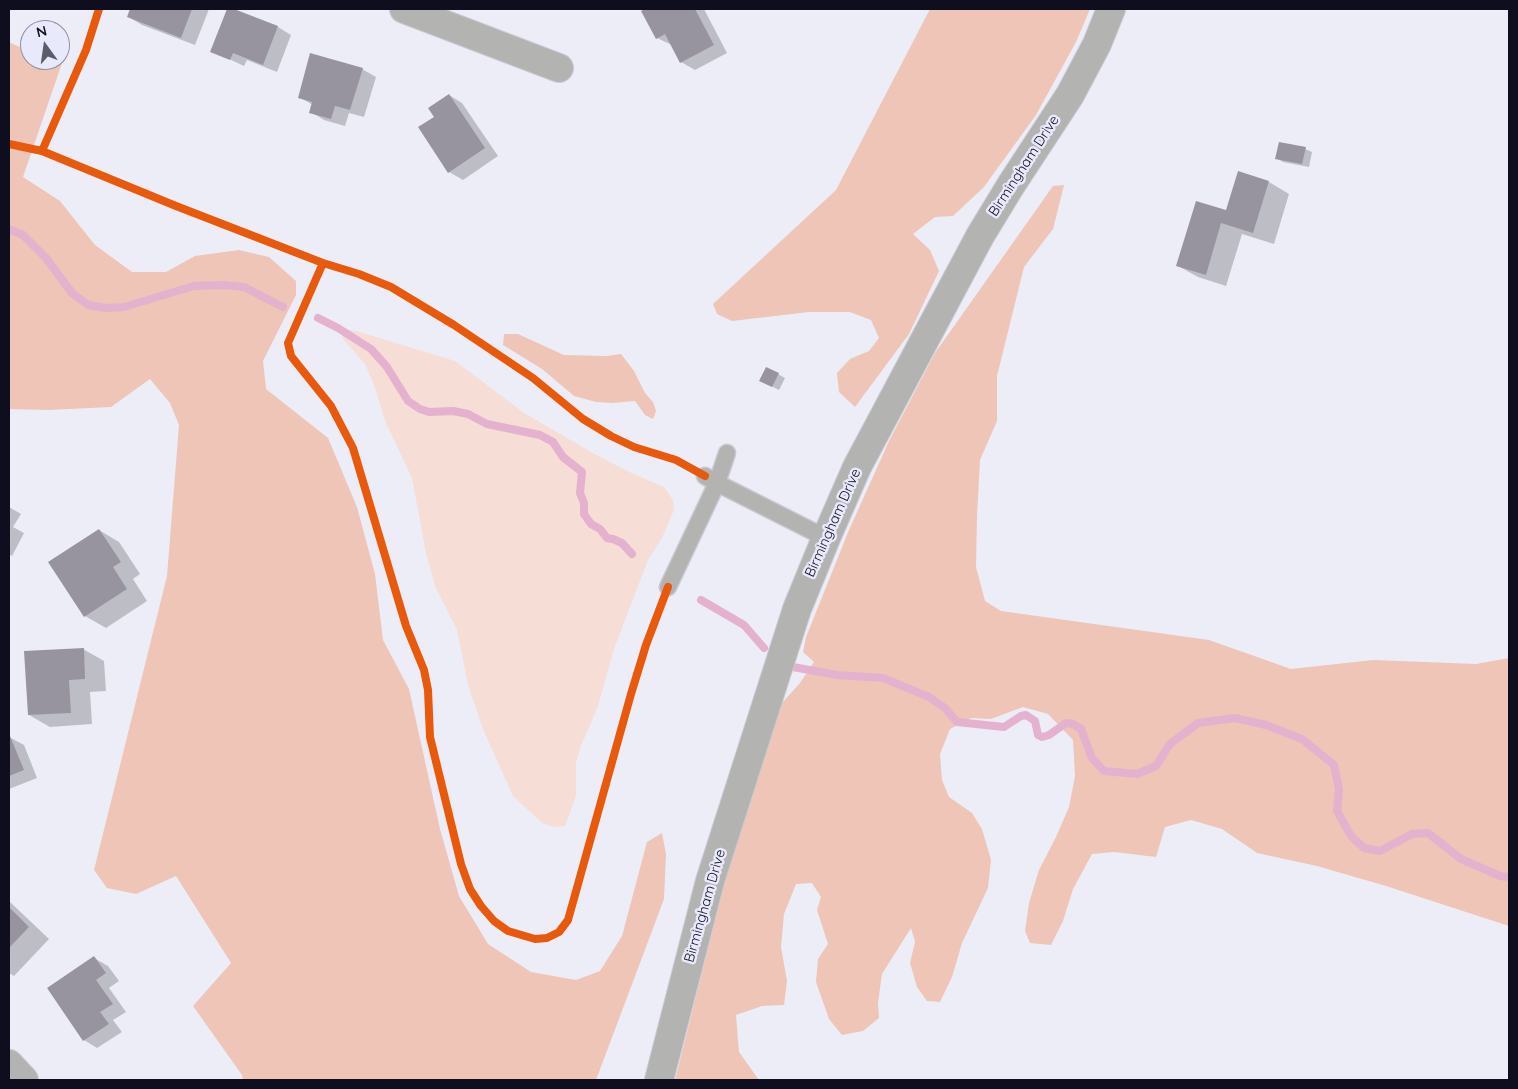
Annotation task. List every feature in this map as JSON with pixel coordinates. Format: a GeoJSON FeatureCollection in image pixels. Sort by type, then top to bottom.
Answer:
{"type":"FeatureCollection","features":[{"type":"Feature","properties":{"kind":"street"},"geometry":{"type":"LineString","coordinates":[[404,9],[559,68]]}},
{"type":"Feature","properties":{"kind":"street","name":"Birmingham Drive"},"geometry":{"type":"LineString","coordinates":[[659,1080],[710,881],[797,609],[826,538],[857,467],[975,245],[1011,185],[1070,95],[1097,44],[1111,9]]}},
{"type":"Feature","properties":{"kind":"street"},"geometry":{"type":"LineString","coordinates":[[9,1064],[24,1080]]}},
{"type":"Feature","properties":{"kind":"lane"},"geometry":{"type":"LineString","coordinates":[[668,587],[711,480],[727,454]]}},
{"type":"Feature","properties":{"kind":"lane"},"geometry":{"type":"LineString","coordinates":[[711,480],[826,538]]}},
{"type":"Feature","properties":{"kind":"shaded area"},"geometry":{"type":"Polygon","coordinates":[[[930,9],[1090,9],[1076,42],[1036,115],[984,187],[953,216],[935,217],[913,234],[930,250],[939,271],[909,334],[855,407],[839,392],[837,373],[850,359],[869,351],[879,338],[871,320],[850,312],[809,312],[732,321],[717,314],[713,304],[836,190],[930,9]]]}},
{"type":"Feature","properties":{"kind":"shaded area"},"geometry":{"type":"Polygon","coordinates":[[[9,42],[20,47],[20,70],[60,70],[23,177],[60,201],[95,245],[132,272],[166,272],[195,256],[239,250],[269,257],[296,281],[296,295],[263,361],[266,389],[328,438],[357,507],[375,574],[383,640],[409,689],[440,829],[459,896],[488,944],[531,972],[576,980],[600,971],[622,936],[647,842],[662,833],[666,854],[664,899],[596,1080],[243,1080],[242,1075],[193,1006],[231,963],[176,876],[136,894],[107,888],[94,870],[167,576],[179,425],[170,403],[150,379],[111,407],[48,410],[9,409],[9,42]]]}},
{"type":"Feature","properties":{"kind":"shaded area"},"geometry":{"type":"Polygon","coordinates":[[[1064,185],[1053,229],[1024,267],[997,376],[997,421],[980,460],[976,567],[985,601],[1001,611],[1209,640],[1291,669],[1373,660],[1476,664],[1509,658],[1509,926],[1317,866],[1257,853],[1222,829],[1191,820],[1165,827],[1156,857],[1114,852],[1092,854],[1073,889],[1063,921],[1051,945],[1030,943],[1025,931],[1029,903],[1039,870],[1069,807],[1075,776],[1073,740],[1048,714],[1023,707],[991,719],[971,718],[950,729],[940,754],[942,780],[949,797],[972,813],[982,829],[991,860],[988,888],[962,943],[952,977],[940,1002],[927,1001],[917,987],[910,963],[915,942],[911,928],[882,974],[878,1003],[879,1018],[863,1031],[842,1035],[829,1019],[816,982],[818,959],[828,944],[817,910],[821,897],[812,883],[796,884],[784,914],[781,947],[787,981],[784,1005],[762,1006],[736,1015],[739,1052],[759,1080],[675,1080],[726,877],[765,740],[782,703],[800,683],[814,662],[803,652],[806,637],[849,530],[889,441],[935,353],[1053,186],[1064,185]]]}},
{"type":"Feature","properties":{"kind":"shaded area"},"geometry":{"type":"Polygon","coordinates":[[[338,328],[356,331],[455,361],[524,413],[591,452],[627,471],[664,487],[673,500],[674,510],[662,538],[648,560],[614,649],[598,706],[581,746],[576,762],[576,796],[565,826],[554,827],[542,823],[513,796],[483,729],[468,685],[457,630],[435,586],[426,553],[412,478],[386,423],[365,364],[344,340],[338,328]]]}},
{"type":"Feature","properties":{"kind":"shaded area"},"geometry":{"type":"Polygon","coordinates":[[[504,334],[518,334],[564,355],[607,356],[621,354],[634,371],[645,393],[653,402],[656,411],[653,419],[645,415],[635,401],[596,402],[574,396],[542,369],[503,345],[504,334]]]}},
{"type":"Feature","properties":{"kind":"building"},"geometry":{"type":"Polygon","coordinates":[[[130,9],[192,9],[181,38],[127,17],[130,9]]]}},
{"type":"Feature","properties":{"kind":"building"},"geometry":{"type":"Polygon","coordinates":[[[227,9],[234,9],[278,26],[263,65],[233,53],[230,60],[210,52],[227,9]]]}},
{"type":"Feature","properties":{"kind":"building"},"geometry":{"type":"Polygon","coordinates":[[[645,9],[695,9],[714,45],[680,63],[665,34],[656,39],[641,11],[645,9]]]}},
{"type":"Feature","properties":{"kind":"building"},"geometry":{"type":"Polygon","coordinates":[[[310,53],[363,68],[350,110],[335,106],[331,119],[309,113],[312,102],[298,98],[310,53]]]}},
{"type":"Feature","properties":{"kind":"building"},"geometry":{"type":"Polygon","coordinates":[[[449,94],[485,148],[448,173],[418,127],[434,117],[428,108],[449,94]]]}},
{"type":"Feature","properties":{"kind":"building"},"geometry":{"type":"Polygon","coordinates":[[[1279,142],[1306,147],[1302,164],[1275,159],[1279,142]]]}},
{"type":"Feature","properties":{"kind":"building"},"geometry":{"type":"Polygon","coordinates":[[[1238,171],[1269,181],[1253,233],[1221,223],[1206,275],[1176,266],[1196,201],[1226,210],[1238,171]]]}},
{"type":"Feature","properties":{"kind":"building"},"geometry":{"type":"Polygon","coordinates":[[[766,367],[779,373],[772,387],[759,381],[766,367]]]}},
{"type":"Feature","properties":{"kind":"building"},"geometry":{"type":"Polygon","coordinates":[[[99,529],[121,562],[113,567],[127,589],[84,617],[48,562],[99,529]]]}},
{"type":"Feature","properties":{"kind":"building"},"geometry":{"type":"Polygon","coordinates":[[[84,648],[85,679],[69,680],[71,713],[28,715],[24,651],[84,648]]]}},
{"type":"Feature","properties":{"kind":"building"},"geometry":{"type":"Polygon","coordinates":[[[9,736],[24,770],[9,776],[9,736]]]}},
{"type":"Feature","properties":{"kind":"building"},"geometry":{"type":"Polygon","coordinates":[[[9,907],[29,927],[9,948],[9,907]]]}},
{"type":"Feature","properties":{"kind":"building"},"geometry":{"type":"Polygon","coordinates":[[[94,956],[106,973],[96,980],[113,1004],[100,1012],[109,1024],[83,1041],[47,988],[94,956]]]}},
{"type":"Feature","properties":{"kind":"waterway"},"geometry":{"type":"LineString","coordinates":[[9,229],[23,235],[46,258],[72,293],[88,305],[106,308],[124,307],[194,286],[224,285],[244,287],[283,307]]}},
{"type":"Feature","properties":{"kind":"waterway"},"geometry":{"type":"LineString","coordinates":[[318,318],[371,349],[387,367],[408,401],[420,409],[429,412],[453,411],[468,414],[487,424],[540,435],[553,442],[563,457],[582,472],[580,493],[584,503],[584,514],[591,524],[600,529],[607,538],[622,543],[632,554]]}},
{"type":"Feature","properties":{"kind":"waterway"},"geometry":{"type":"LineString","coordinates":[[701,600],[744,625],[764,648]]}},
{"type":"Feature","properties":{"kind":"waterway"},"geometry":{"type":"LineString","coordinates":[[793,667],[837,675],[883,678],[929,697],[945,708],[957,722],[1004,727],[1021,716],[1026,715],[1035,721],[1038,735],[1042,737],[1049,735],[1066,723],[1073,724],[1081,729],[1092,758],[1104,771],[1137,774],[1156,766],[1170,744],[1198,723],[1235,718],[1266,725],[1302,739],[1334,765],[1339,789],[1337,811],[1351,836],[1364,848],[1380,851],[1412,834],[1428,833],[1461,859],[1500,876],[1509,877]]}},
{"type":"Feature","properties":{"kind":"cycle path"},"geometry":{"type":"LineString","coordinates":[[42,151],[86,50],[99,9]]}},
{"type":"Feature","properties":{"kind":"cycle path"},"geometry":{"type":"LineString","coordinates":[[9,144],[42,151],[323,263]]}},
{"type":"Feature","properties":{"kind":"cycle path"},"geometry":{"type":"LineString","coordinates":[[668,587],[646,645],[631,694],[568,920],[559,932],[547,938],[535,939],[508,931],[494,921],[481,906],[470,889],[461,864],[430,737],[428,690],[424,670],[406,626],[353,448],[331,406],[291,356],[288,343],[323,263],[359,274],[391,287],[454,325],[533,378],[583,419],[611,436],[634,447],[676,460],[705,476]]}}]}
